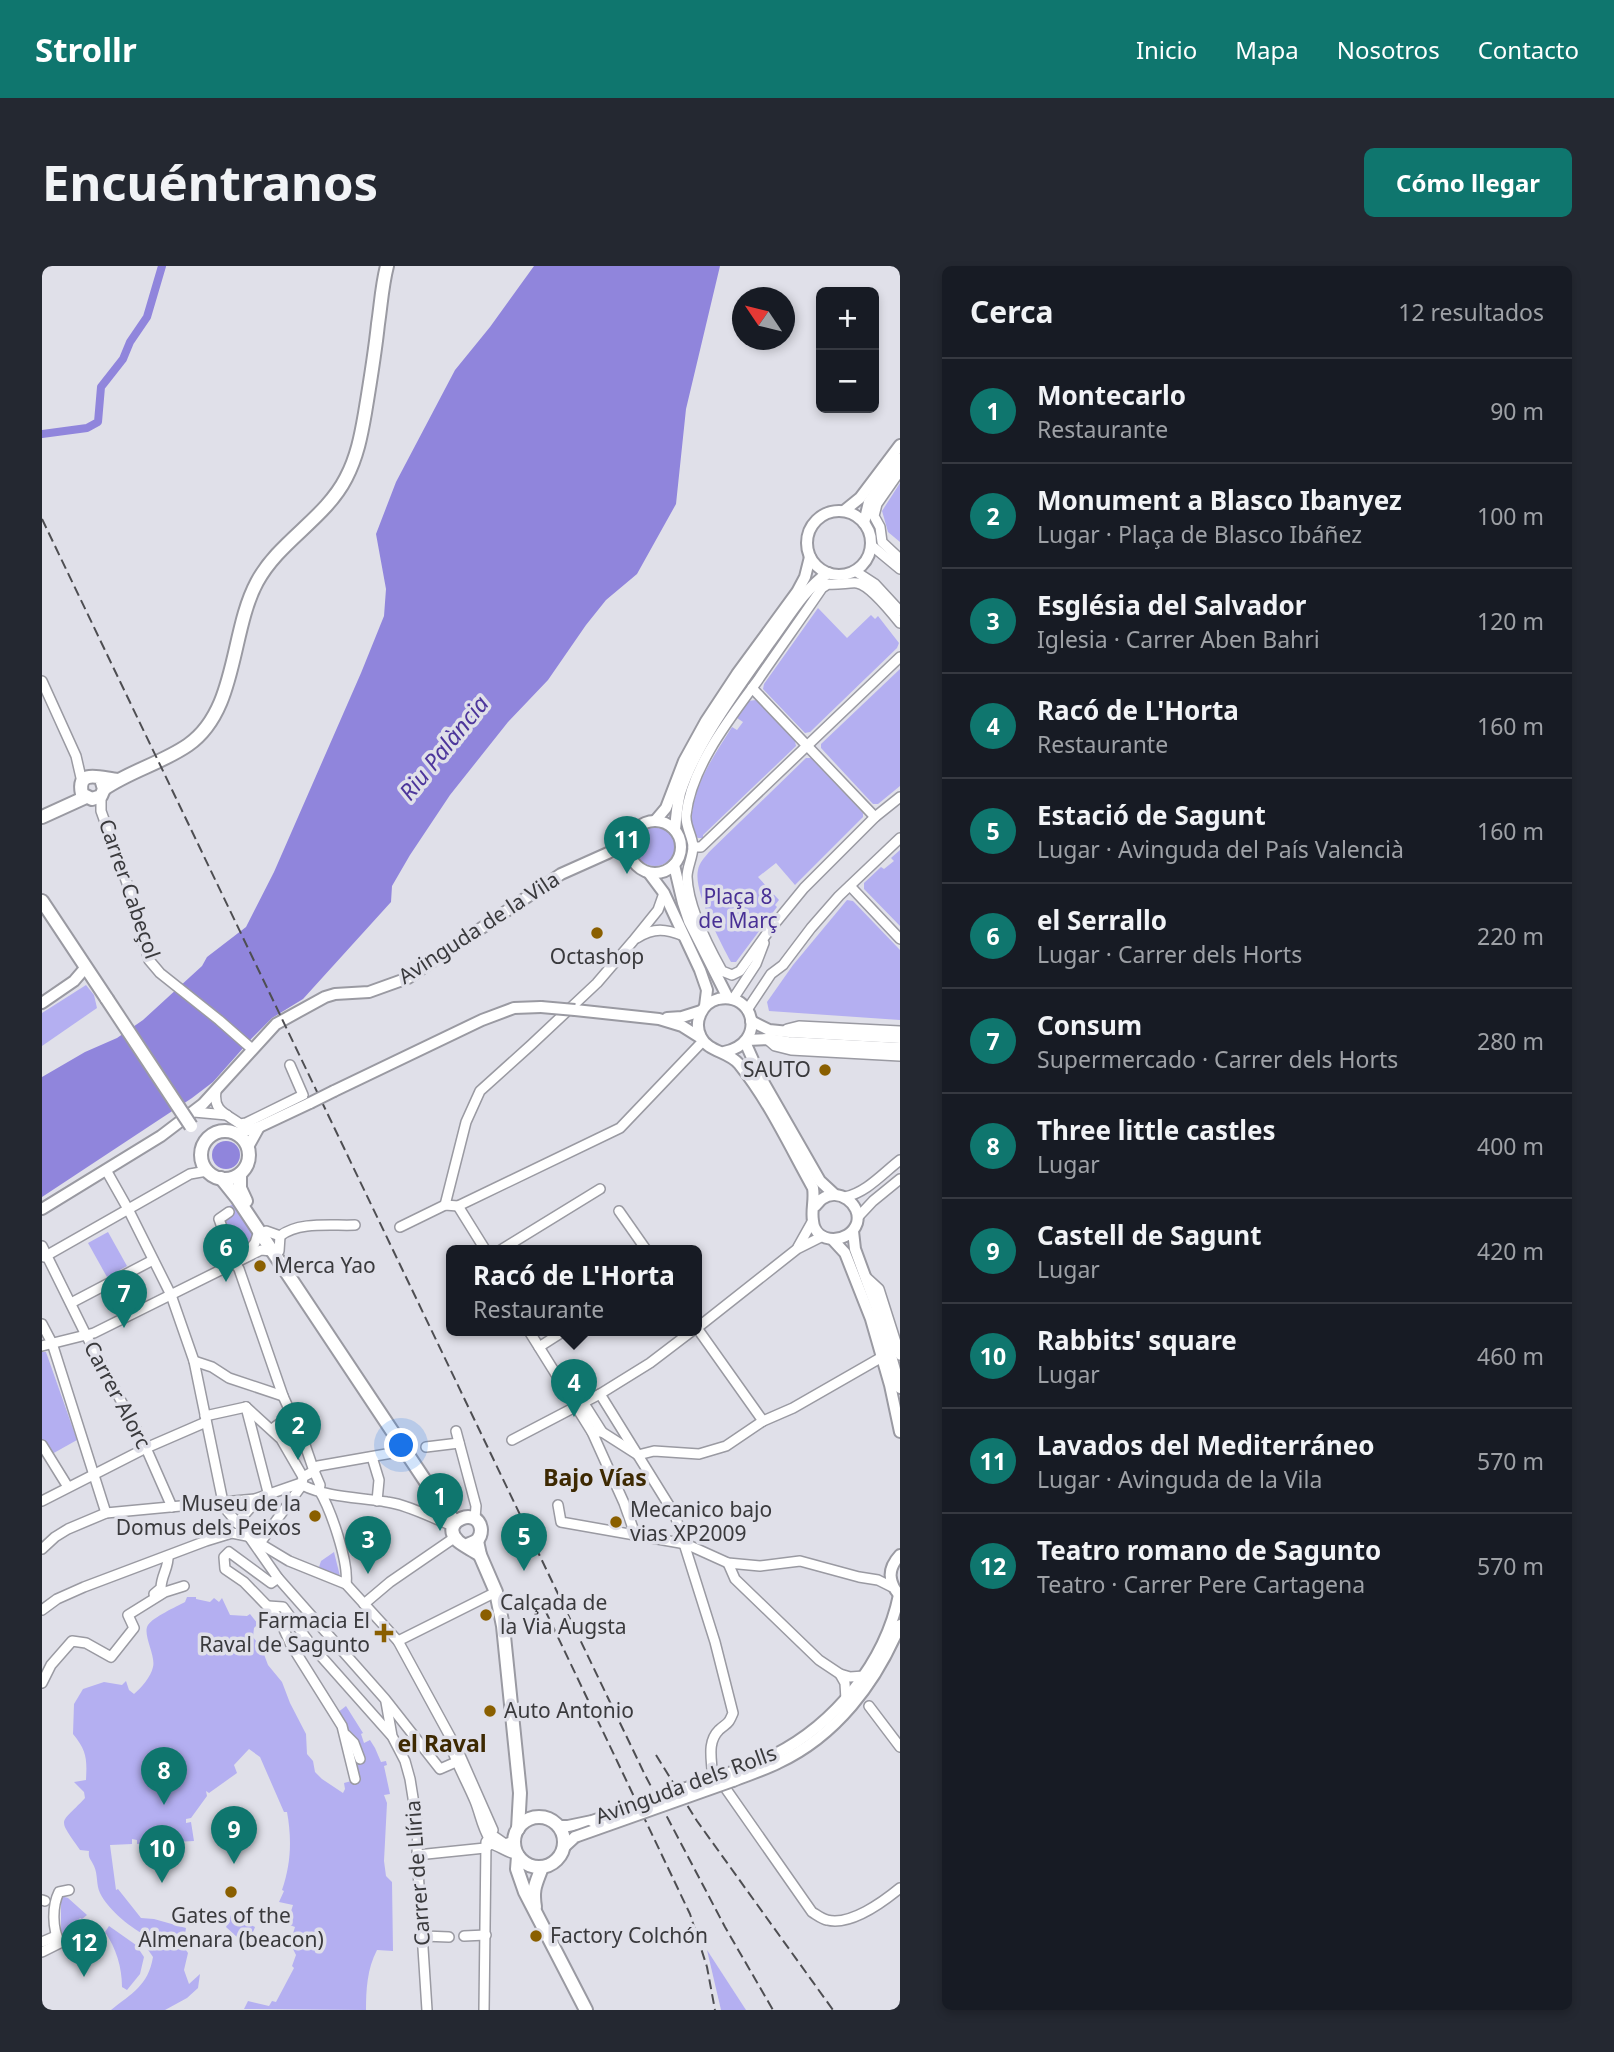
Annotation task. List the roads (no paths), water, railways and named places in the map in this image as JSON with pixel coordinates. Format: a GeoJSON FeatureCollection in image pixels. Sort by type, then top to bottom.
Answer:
{"type":"FeatureCollection","features":[{"type":"Feature","properties":{"kind":"main road"},"geometry":{"type":"LineString","coordinates":[[42,817],[92,788],[118,780],[188,745],[202,733],[214,716],[223,696],[244,613],[260,577],[280,550],[334,497],[345,481],[359,447],[385,269]]}},
{"type":"Feature","properties":{"kind":"main road"},"geometry":{"type":"LineString","coordinates":[[42,901],[191,1126],[202,1149]]}},
{"type":"Feature","properties":{"kind":"main road"},"geometry":{"type":"LineString","coordinates":[[191,1126],[213,1133],[225,1130],[237,1133],[244,1139],[250,1156],[248,1162],[240,1174],[233,1178],[221,1178]]}},
{"type":"Feature","properties":{"kind":"main road"},"geometry":{"type":"LineString","coordinates":[[213,1133],[204,1142],[201,1160],[207,1171],[221,1178],[262,1231]]}},
{"type":"Feature","properties":{"kind":"main road"},"geometry":{"type":"LineString","coordinates":[[240,1174],[242,1195],[262,1231],[455,1526]]}},
{"type":"Feature","properties":{"kind":"main road"},"geometry":{"type":"LineString","coordinates":[[275,1251],[419,1462],[455,1526],[460,1544],[472,1543],[481,1535],[481,1526],[475,1518],[467,1516],[455,1526]]}},
{"type":"Feature","properties":{"kind":"main road"},"geometry":{"type":"LineString","coordinates":[[472,1543],[496,1592],[503,1626],[520,1793],[517,1869],[524,1892],[586,2010]]}},
{"type":"Feature","properties":{"kind":"main road"},"geometry":{"type":"LineString","coordinates":[[520,1793],[525,1805],[532,1812],[564,1826],[563,1848],[559,1857],[552,1864],[542,1867],[524,1863],[516,1845],[524,1822],[541,1817]]}},
{"type":"Feature","properties":{"kind":"main road"},"geometry":{"type":"LineString","coordinates":[[536,1912],[533,1894],[535,1881],[542,1867]]}},
{"type":"Feature","properties":{"kind":"street"},"geometry":{"type":"LineString","coordinates":[[844,511],[860,498],[900,445]]}},
{"type":"Feature","properties":{"kind":"street"},"geometry":{"type":"LineString","coordinates":[[864,523],[869,502],[899,466]]}},
{"type":"Feature","properties":{"kind":"street"},"geometry":{"type":"LineString","coordinates":[[899,466],[877,504],[874,516],[880,527],[882,541],[900,559]]}},
{"type":"Feature","properties":{"kind":"street"},"geometry":{"type":"LineString","coordinates":[[900,623],[875,584],[856,577],[828,573],[817,567],[810,557],[807,543],[812,526],[818,519],[829,512],[844,511],[855,515],[870,533],[871,545],[866,560],[856,577],[841,585],[828,584],[822,589],[716,741],[690,796],[686,823],[693,847],[687,872],[691,899],[722,971],[732,975],[740,971],[804,888],[875,817],[900,797]]}},
{"type":"Feature","properties":{"kind":"street"},"geometry":{"type":"LineString","coordinates":[[871,545],[900,569]]}},
{"type":"Feature","properties":{"kind":"street"},"geometry":{"type":"LineString","coordinates":[[810,557],[805,577],[797,592],[706,721],[684,761],[666,808],[655,821],[639,827],[630,840],[632,860],[639,869],[649,873],[663,872],[674,865],[681,849],[675,830],[680,793],[691,767],[743,681],[814,583],[828,573]]}},
{"type":"Feature","properties":{"kind":"street"},"geometry":{"type":"LineString","coordinates":[[885,599],[900,611]]}},
{"type":"Feature","properties":{"kind":"street"},"geometry":{"type":"LineString","coordinates":[[693,847],[701,847],[900,657]]}},
{"type":"Feature","properties":{"kind":"street","name":"Carrer Cabeçol"},"geometry":{"type":"LineString","coordinates":[[42,681],[101,811],[128,886],[149,960],[160,974],[252,1049]]}},
{"type":"Feature","properties":{"kind":"street"},"geometry":{"type":"LineString","coordinates":[[752,688],[875,817]]}},
{"type":"Feature","properties":{"kind":"street"},"geometry":{"type":"LineString","coordinates":[[655,821],[675,830]]}},
{"type":"Feature","properties":{"kind":"street"},"geometry":{"type":"LineString","coordinates":[[747,1010],[771,974],[783,965],[811,928],[849,886],[900,838]]}},
{"type":"Feature","properties":{"kind":"street","name":"Avinguda de la Vila"},"geometry":{"type":"LineString","coordinates":[[42,1209],[194,1112],[276,1024],[315,1001],[335,994],[369,992],[408,978],[561,874],[630,840]]}},
{"type":"Feature","properties":{"kind":"street"},"geometry":{"type":"LineString","coordinates":[[608,853],[632,860]]}},
{"type":"Feature","properties":{"kind":"street"},"geometry":{"type":"LineString","coordinates":[[674,865],[689,921],[731,999]]}},
{"type":"Feature","properties":{"kind":"street"},"geometry":{"type":"LineString","coordinates":[[649,873],[664,893],[707,990],[698,1020],[702,1040]]}},
{"type":"Feature","properties":{"kind":"street"},"geometry":{"type":"LineString","coordinates":[[849,886],[900,939]]}},
{"type":"Feature","properties":{"kind":"street"},"geometry":{"type":"LineString","coordinates":[[445,1205],[466,1122],[480,1091],[597,983],[658,910],[664,893]]}},
{"type":"Feature","properties":{"kind":"street"},"geometry":{"type":"LineString","coordinates":[[633,942],[652,930],[668,930],[684,936]]}},
{"type":"Feature","properties":{"kind":"street"},"geometry":{"type":"LineString","coordinates":[[731,999],[756,964],[768,932]]}},
{"type":"Feature","properties":{"kind":"street"},"geometry":{"type":"LineString","coordinates":[[42,1003],[89,971]]}},
{"type":"Feature","properties":{"kind":"street"},"geometry":{"type":"LineString","coordinates":[[237,1133],[259,1128],[482,1020],[514,1009],[541,1007],[659,1019],[682,1017],[703,1009],[715,999],[731,999],[741,1003],[747,1010],[751,1031],[746,1041],[736,1049],[724,1052]]}},
{"type":"Feature","properties":{"kind":"street"},"geometry":{"type":"LineString","coordinates":[[659,1019],[682,1026],[712,1049],[724,1052],[736,1061],[754,1084],[813,1188],[813,1222],[816,1230],[845,1253],[871,1319],[900,1432]]}},
{"type":"Feature","properties":{"kind":"street"},"geometry":{"type":"LineString","coordinates":[[751,1021],[769,1030],[900,1038]]}},
{"type":"Feature","properties":{"kind":"street"},"geometry":{"type":"LineString","coordinates":[[779,1031],[799,1026],[900,1031]]}},
{"type":"Feature","properties":{"kind":"street"},"geometry":{"type":"LineString","coordinates":[[746,1041],[766,1039],[900,1048]]}},
{"type":"Feature","properties":{"kind":"street"},"geometry":{"type":"LineString","coordinates":[[766,1039],[775,1046],[791,1050],[900,1056]]}},
{"type":"Feature","properties":{"kind":"street"},"geometry":{"type":"LineString","coordinates":[[400,1227],[445,1205],[458,1206],[620,1128],[702,1040]]}},
{"type":"Feature","properties":{"kind":"street"},"geometry":{"type":"LineString","coordinates":[[746,1041],[761,1078],[820,1181],[834,1195]]}},
{"type":"Feature","properties":{"kind":"street"},"geometry":{"type":"LineString","coordinates":[[216,1091],[217,1107],[240,1124],[246,1123],[303,1095],[290,1065]]}},
{"type":"Feature","properties":{"kind":"street"},"geometry":{"type":"LineString","coordinates":[[194,1112],[228,1115]]}},
{"type":"Feature","properties":{"kind":"street"},"geometry":{"type":"LineString","coordinates":[[248,1147],[259,1128]]}},
{"type":"Feature","properties":{"kind":"street"},"geometry":{"type":"LineString","coordinates":[[814,1208],[822,1198],[858,1194],[900,1160]]}},
{"type":"Feature","properties":{"kind":"street"},"geometry":{"type":"LineString","coordinates":[[106,1170],[171,1295],[194,1361],[224,1507],[278,1578],[385,1699],[440,1769],[456,1762]]}},
{"type":"Feature","properties":{"kind":"street"},"geometry":{"type":"LineString","coordinates":[[44,1253],[190,1174],[207,1171]]}},
{"type":"Feature","properties":{"kind":"street"},"geometry":{"type":"LineString","coordinates":[[900,1179],[873,1200],[858,1217],[853,1231],[855,1249],[891,1351],[900,1388]]}},
{"type":"Feature","properties":{"kind":"street"},"geometry":{"type":"LineString","coordinates":[[509,1245],[600,1189]]}},
{"type":"Feature","properties":{"kind":"street"},"geometry":{"type":"LineString","coordinates":[[845,1197],[855,1206],[858,1217]]}},
{"type":"Feature","properties":{"kind":"street"},"geometry":{"type":"LineString","coordinates":[[458,1206],[482,1245]]}},
{"type":"Feature","properties":{"kind":"street"},"geometry":{"type":"LineString","coordinates":[[619,1211],[643,1245]]}},
{"type":"Feature","properties":{"kind":"street"},"geometry":{"type":"LineString","coordinates":[[229,1212],[219,1219],[283,1396],[333,1519],[346,1565],[346,1584]]}},
{"type":"Feature","properties":{"kind":"street"},"geometry":{"type":"LineString","coordinates":[[797,1248],[813,1222]]}},
{"type":"Feature","properties":{"kind":"street"},"geometry":{"type":"LineString","coordinates":[[47,1345],[94,1333],[261,1250],[275,1251],[280,1236],[288,1229],[355,1225]]}},
{"type":"Feature","properties":{"kind":"street"},"geometry":{"type":"LineString","coordinates":[[235,1263],[248,1253],[262,1231],[280,1236]]}},
{"type":"Feature","properties":{"kind":"street"},"geometry":{"type":"LineString","coordinates":[[702,1321],[797,1248],[828,1238],[844,1238],[853,1231]]}},
{"type":"Feature","properties":{"kind":"street","name":"Carrer Alorc"},"geometry":{"type":"LineString","coordinates":[[44,1253],[146,1448],[172,1507]]}},
{"type":"Feature","properties":{"kind":"street"},"geometry":{"type":"LineString","coordinates":[[71,1303],[153,1260]]}},
{"type":"Feature","properties":{"kind":"street"},"geometry":{"type":"LineString","coordinates":[[866,1277],[879,1289],[900,1355]]}},
{"type":"Feature","properties":{"kind":"street"},"geometry":{"type":"LineString","coordinates":[[42,1324],[106,1513]]}},
{"type":"Feature","properties":{"kind":"street"},"geometry":{"type":"LineString","coordinates":[[702,1335],[763,1421]]}},
{"type":"Feature","properties":{"kind":"street"},"geometry":{"type":"LineString","coordinates":[[532,1336],[602,1432],[638,1455],[654,1451],[699,1454],[726,1446],[763,1421],[793,1408],[882,1357]]}},
{"type":"Feature","properties":{"kind":"street"},"geometry":{"type":"LineString","coordinates":[[539,1347],[556,1336]]}},
{"type":"Feature","properties":{"kind":"street"},"geometry":{"type":"LineString","coordinates":[[512,1440],[600,1394],[650,1363],[684,1336]]}},
{"type":"Feature","properties":{"kind":"street"},"geometry":{"type":"LineString","coordinates":[[194,1361],[212,1367],[229,1378],[283,1396]]}},
{"type":"Feature","properties":{"kind":"street"},"geometry":{"type":"LineString","coordinates":[[600,1394],[675,1516],[686,1544],[733,1713],[729,1723],[713,1737],[710,1748],[712,1769],[812,1912],[826,1920],[842,1921],[863,1912],[900,1888]]}},
{"type":"Feature","properties":{"kind":"street"},"geometry":{"type":"LineString","coordinates":[[580,1405],[635,1534]]}},
{"type":"Feature","properties":{"kind":"street"},"geometry":{"type":"LineString","coordinates":[[246,1407],[272,1429],[288,1449],[302,1482],[330,1496],[389,1502],[455,1526],[364,1604]]}},
{"type":"Feature","properties":{"kind":"street"},"geometry":{"type":"LineString","coordinates":[[42,1501],[205,1419],[246,1407]]}},
{"type":"Feature","properties":{"kind":"street"},"geometry":{"type":"LineString","coordinates":[[246,1407],[269,1496]]}},
{"type":"Feature","properties":{"kind":"street"},"geometry":{"type":"LineString","coordinates":[[272,1429],[292,1414]]}},
{"type":"Feature","properties":{"kind":"street"},"geometry":{"type":"LineString","coordinates":[[456,1431],[476,1506],[475,1518]]}},
{"type":"Feature","properties":{"kind":"street"},"geometry":{"type":"LineString","coordinates":[[592,1432],[602,1432]]}},
{"type":"Feature","properties":{"kind":"street"},"geometry":{"type":"LineString","coordinates":[[426,1447],[459,1443]]}},
{"type":"Feature","properties":{"kind":"street"},"geometry":{"type":"LineString","coordinates":[[42,1445],[68,1487]]}},
{"type":"Feature","properties":{"kind":"street"},"geometry":{"type":"LineString","coordinates":[[260,1543],[302,1482],[318,1466],[404,1449]]}},
{"type":"Feature","properties":{"kind":"street"},"geometry":{"type":"LineString","coordinates":[[372,1457],[379,1480],[377,1501]]}},
{"type":"Feature","properties":{"kind":"street"},"geometry":{"type":"LineString","coordinates":[[42,1549],[68,1529],[106,1513],[256,1499],[302,1482]]}},
{"type":"Feature","properties":{"kind":"street"},"geometry":{"type":"LineString","coordinates":[[237,1523],[256,1499]]}},
{"type":"Feature","properties":{"kind":"street"},"geometry":{"type":"LineString","coordinates":[[558,1505],[561,1522],[686,1544],[728,1563],[760,1566],[800,1561],[878,1580],[897,1593]]}},
{"type":"Feature","properties":{"kind":"street"},"geometry":{"type":"LineString","coordinates":[[42,1610],[84,1587],[232,1533],[249,1537],[289,1561],[346,1584],[398,1640],[482,1802],[490,1835],[485,1848],[484,2010]]}},
{"type":"Feature","properties":{"kind":"street"},"geometry":{"type":"LineString","coordinates":[[278,1578],[271,1583],[229,1552],[224,1557],[225,1569],[244,1582],[282,1625],[290,1643],[338,1719],[355,1779]]}},
{"type":"Feature","properties":{"kind":"street"},"geometry":{"type":"LineString","coordinates":[[897,1593],[890,1573],[892,1564],[900,1555]]}},
{"type":"Feature","properties":{"kind":"street"},"geometry":{"type":"LineString","coordinates":[[146,1604],[150,1595],[161,1588],[168,1556]]}},
{"type":"Feature","properties":{"kind":"street"},"geometry":{"type":"LineString","coordinates":[[728,1563],[735,1579],[819,1660],[840,1674],[850,1677],[863,1676]]}},
{"type":"Feature","properties":{"kind":"street"},"geometry":{"type":"LineString","coordinates":[[878,1580],[890,1573]]}},
{"type":"Feature","properties":{"kind":"street"},"geometry":{"type":"LineString","coordinates":[[42,1683],[51,1665],[72,1641],[86,1643],[111,1657],[134,1628],[128,1615],[165,1592],[184,1586]]}},
{"type":"Feature","properties":{"kind":"street"},"geometry":{"type":"LineString","coordinates":[[398,1640],[496,1592]]}},
{"type":"Feature","properties":{"kind":"street","name":"Avinguda dels Rolls"},"geometry":{"type":"LineString","coordinates":[[563,1848],[575,1837],[779,1763],[811,1744],[834,1725],[849,1702],[882,1644],[896,1609],[897,1593]]}},
{"type":"Feature","properties":{"kind":"street"},"geometry":{"type":"LineString","coordinates":[[268,1606],[283,1607],[320,1655],[392,1737]]}},
{"type":"Feature","properties":{"kind":"street","name":"Avinguda dels Rolls"},"geometry":{"type":"LineString","coordinates":[[564,1826],[592,1821],[774,1755],[804,1737],[849,1702],[873,1679],[900,1625]]}},
{"type":"Feature","properties":{"kind":"street"},"geometry":{"type":"LineString","coordinates":[[840,1674],[849,1702]]}},
{"type":"Feature","properties":{"kind":"street","name":"Carrer de Llíria"},"geometry":{"type":"LineString","coordinates":[[385,1699],[392,1737],[405,1761],[410,1779],[418,1829],[417,1855],[428,2010]]}},
{"type":"Feature","properties":{"kind":"street"},"geometry":{"type":"LineString","coordinates":[[869,1706],[900,1746]]}},
{"type":"Feature","properties":{"kind":"street"},"geometry":{"type":"LineString","coordinates":[[344,1734],[354,1743],[360,1759]]}},
{"type":"Feature","properties":{"kind":"street"},"geometry":{"type":"LineString","coordinates":[[417,1855],[485,1848],[491,1844],[498,1845],[511,1854],[516,1845],[490,1835],[456,1762],[450,1744],[452,1743]]}},
{"type":"Feature","properties":{"kind":"street"},"geometry":{"type":"LineString","coordinates":[[42,1952],[60,1943],[56,1936],[54,1902],[59,1892],[69,1891]]}},
{"type":"Feature","properties":{"kind":"street"},"geometry":{"type":"LineString","coordinates":[[464,1936],[486,1935]]}},
{"type":"Feature","properties":{"kind":"street"},"geometry":{"type":"LineString","coordinates":[[42,1942],[56,1936]]}},
{"type":"Feature","properties":{"kind":"street"},"geometry":{"type":"LineString","coordinates":[[424,1936],[449,1937]]}},
{"type":"Feature","properties":{"kind":"water","name":"Riu Palància"},"geometry":{"type":"Polygon","coordinates":[[[534,266],[720,266],[686,409],[676,504],[637,574],[606,600],[548,680],[508,722],[450,795],[392,886],[391,902],[303,999],[272,1018],[213,1082],[192,1098],[42,1197],[42,1077],[85,1052],[117,1038],[143,1020],[202,966],[207,957],[246,927],[274,872],[384,616],[386,589],[376,534],[396,482],[455,370],[534,266]]]}},
{"type":"Feature","properties":{"kind":"water"},"geometry":{"type":"Polygon","coordinates":[[[226,1141],[236,1145],[240,1155],[236,1165],[226,1169],[216,1165],[212,1155],[216,1145],[226,1141]]]}},
{"type":"Feature","properties":{"kind":"waterway"},"geometry":{"type":"LineString","coordinates":[[42,434],[87,428],[98,422],[101,387],[123,359],[130,342],[147,317],[162,266]]}},
{"type":"Feature","properties":{"kind":"railway"},"geometry":{"type":"LineString","coordinates":[[42,519],[645,1775],[725,1927],[773,2010]]}},
{"type":"Feature","properties":{"kind":"railway"},"geometry":{"type":"LineString","coordinates":[[545,1610],[690,1914],[707,1967],[715,2010]]}},
{"type":"Feature","properties":{"kind":"railway"},"geometry":{"type":"LineString","coordinates":[[656,1755],[697,1821],[833,2010]]}},
{"type":"Feature","properties":{"kind":"place","name":"Lavados del Mediterráneo"},"geometry":{"type":"Point","coordinates":[627,874]}},
{"type":"Feature","properties":{"kind":"place","name":"Octashop"},"geometry":{"type":"Point","coordinates":[597,933]}},
{"type":"Feature","properties":{"kind":"place","name":"SAUTO"},"geometry":{"type":"Point","coordinates":[825,1070]}},
{"type":"Feature","properties":{"kind":"place","name":"Merca Yao"},"geometry":{"type":"Point","coordinates":[260,1266]}},
{"type":"Feature","properties":{"kind":"place","name":"el Serrallo"},"geometry":{"type":"Point","coordinates":[226,1282]}},
{"type":"Feature","properties":{"kind":"place","name":"Consum"},"geometry":{"type":"Point","coordinates":[124,1328]}},
{"type":"Feature","properties":{"kind":"place","name":"Racó de L'Horta"},"geometry":{"type":"Point","coordinates":[574,1417]}},
{"type":"Feature","properties":{"kind":"place","name":"Monument a Blasco Ibanyez"},"geometry":{"type":"Point","coordinates":[298,1460]}},
{"type":"Feature","properties":{"kind":"place","name":"Museu de la Domus dels Peixos"},"geometry":{"type":"Point","coordinates":[315,1516]}},
{"type":"Feature","properties":{"kind":"place","name":"Mecanico bajo vias XP2009"},"geometry":{"type":"Point","coordinates":[616,1522]}},
{"type":"Feature","properties":{"kind":"place","name":"Montecarlo"},"geometry":{"type":"Point","coordinates":[440,1531]}},
{"type":"Feature","properties":{"kind":"place","name":"Estació de Sagunt"},"geometry":{"type":"Point","coordinates":[524,1571]}},
{"type":"Feature","properties":{"kind":"place","name":"Església del Salvador"},"geometry":{"type":"Point","coordinates":[368,1574]}},
{"type":"Feature","properties":{"kind":"place","name":"Calçada de la Via Augsta"},"geometry":{"type":"Point","coordinates":[486,1615]}},
{"type":"Feature","properties":{"kind":"place","name":"Farmacia El Raval de Sagunto"},"geometry":{"type":"Point","coordinates":[384,1633]}},
{"type":"Feature","properties":{"kind":"place","name":"Auto Antonio"},"geometry":{"type":"Point","coordinates":[490,1711]}},
{"type":"Feature","properties":{"kind":"place","name":"Three little castles"},"geometry":{"type":"Point","coordinates":[164,1805]}},
{"type":"Feature","properties":{"kind":"place","name":"Castell de Sagunt"},"geometry":{"type":"Point","coordinates":[234,1864]}},
{"type":"Feature","properties":{"kind":"place","name":"Rabbits' square"},"geometry":{"type":"Point","coordinates":[162,1883]}},
{"type":"Feature","properties":{"kind":"place","name":"Gates of the Almenara (beacon)"},"geometry":{"type":"Point","coordinates":[231,1892]}},
{"type":"Feature","properties":{"kind":"place","name":"Factory Colchón"},"geometry":{"type":"Point","coordinates":[536,1936]}},
{"type":"Feature","properties":{"kind":"place","name":"Teatro romano de Sagunto"},"geometry":{"type":"Point","coordinates":[84,1977]}},
{"type":"Feature","properties":{"kind":"district","name":"Bajo Vías"},"geometry":{"type":"Point","coordinates":[595,1478]}},
{"type":"Feature","properties":{"kind":"district","name":"el Raval"},"geometry":{"type":"Point","coordinates":[442,1744]}},
{"type":"Feature","properties":{"kind":"park label","name":"Plaça 8 de Març"},"geometry":{"type":"Point","coordinates":[738,909]}}]}
